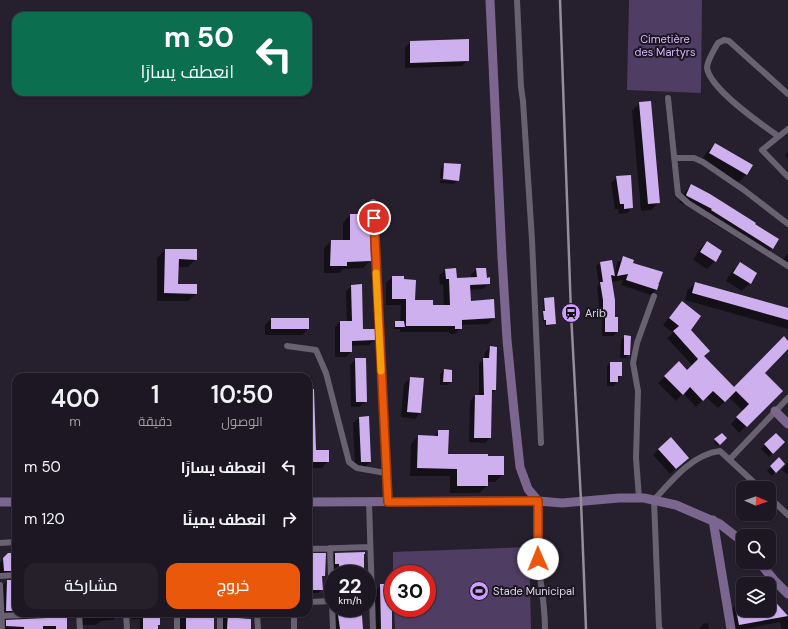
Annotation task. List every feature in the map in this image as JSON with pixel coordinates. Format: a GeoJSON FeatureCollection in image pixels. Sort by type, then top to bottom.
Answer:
{"type":"FeatureCollection","features":[{"type":"Feature","properties":{"kind":"main road"},"geometry":{"type":"LineString","coordinates":[[490,0],[507,340],[520,467],[528,489],[538,501]]}},
{"type":"Feature","properties":{"kind":"main road"},"geometry":{"type":"LineString","coordinates":[[775,411],[788,424]]}},
{"type":"Feature","properties":{"kind":"main road"},"geometry":{"type":"LineString","coordinates":[[312,502],[538,501],[562,503],[618,498],[639,498],[676,504],[713,520],[736,537]]}},
{"type":"Feature","properties":{"kind":"main road"},"geometry":{"type":"LineString","coordinates":[[0,502],[12,502]]}},
{"type":"Feature","properties":{"kind":"main road"},"geometry":{"type":"LineString","coordinates":[[713,520],[731,629]]}},
{"type":"Feature","properties":{"kind":"main road"},"geometry":{"type":"LineString","coordinates":[[765,569],[788,594]]}},
{"type":"Feature","properties":{"kind":"street"},"geometry":{"type":"LineString","coordinates":[[517,0],[521,87],[532,240],[541,443]]}},
{"type":"Feature","properties":{"kind":"street"},"geometry":{"type":"LineString","coordinates":[[778,136],[741,109],[710,76],[707,69],[708,64],[718,43],[724,40],[728,41],[788,94]]}},
{"type":"Feature","properties":{"kind":"street"},"geometry":{"type":"LineString","coordinates":[[668,98],[678,194],[688,204],[788,266]]}},
{"type":"Feature","properties":{"kind":"street"},"geometry":{"type":"LineString","coordinates":[[788,129],[762,150],[788,177]]}},
{"type":"Feature","properties":{"kind":"street"},"geometry":{"type":"LineString","coordinates":[[674,158],[694,158],[703,162],[744,190],[788,224]]}},
{"type":"Feature","properties":{"kind":"street"},"geometry":{"type":"LineString","coordinates":[[373,202],[388,502]]}},
{"type":"Feature","properties":{"kind":"street"},"geometry":{"type":"LineString","coordinates":[[639,498],[636,458],[638,391],[633,363],[637,343],[654,296]]}},
{"type":"Feature","properties":{"kind":"street"},"geometry":{"type":"LineString","coordinates":[[287,346],[316,350],[326,373],[349,462],[357,468],[386,473]]}},
{"type":"Feature","properties":{"kind":"street"},"geometry":{"type":"LineString","coordinates":[[730,459],[788,398]]}},
{"type":"Feature","properties":{"kind":"street"},"geometry":{"type":"LineString","coordinates":[[660,629],[654,500],[669,483],[693,462],[710,452],[720,451],[753,481]]}},
{"type":"Feature","properties":{"kind":"street"},"geometry":{"type":"LineString","coordinates":[[538,501],[538,555],[544,600],[545,629]]}},
{"type":"Feature","properties":{"kind":"street"},"geometry":{"type":"LineString","coordinates":[[369,502],[370,565]]}},
{"type":"Feature","properties":{"kind":"street"},"geometry":{"type":"LineString","coordinates":[[776,504],[788,515]]}},
{"type":"Feature","properties":{"kind":"street"},"geometry":{"type":"LineString","coordinates":[[0,543],[12,542]]}},
{"type":"Feature","properties":{"kind":"street"},"geometry":{"type":"LineString","coordinates":[[312,549],[370,547]]}},
{"type":"Feature","properties":{"kind":"street"},"geometry":{"type":"LineString","coordinates":[[330,548],[331,565]]}},
{"type":"Feature","properties":{"kind":"street"},"geometry":{"type":"LineString","coordinates":[[0,576],[12,575]]}},
{"type":"Feature","properties":{"kind":"street"},"geometry":{"type":"LineString","coordinates":[[0,585],[2,629]]}},
{"type":"Feature","properties":{"kind":"street"},"geometry":{"type":"LineString","coordinates":[[312,602],[324,601]]}},
{"type":"Feature","properties":{"kind":"street"},"geometry":{"type":"LineString","coordinates":[[1,616],[12,615]]}},
{"type":"Feature","properties":{"kind":"street"},"geometry":{"type":"LineString","coordinates":[[80,617],[80,629]]}},
{"type":"Feature","properties":{"kind":"street"},"geometry":{"type":"LineString","coordinates":[[126,617],[127,629]]}},
{"type":"Feature","properties":{"kind":"street"},"geometry":{"type":"LineString","coordinates":[[177,617],[177,629]]}},
{"type":"Feature","properties":{"kind":"street"},"geometry":{"type":"LineString","coordinates":[[220,617],[220,629]]}},
{"type":"Feature","properties":{"kind":"street"},"geometry":{"type":"LineString","coordinates":[[257,617],[258,629]]}},
{"type":"Feature","properties":{"kind":"street"},"geometry":{"type":"LineString","coordinates":[[294,617],[294,629]]}},
{"type":"Feature","properties":{"kind":"street"},"geometry":{"type":"LineString","coordinates":[[333,617],[333,629]]}},
{"type":"Feature","properties":{"kind":"street"},"geometry":{"type":"LineString","coordinates":[[371,617],[373,629]]}},
{"type":"Feature","properties":{"kind":"green space","name":"Cimetière des Martyrs"},"geometry":{"type":"Polygon","coordinates":[[[629,0],[702,0],[701,93],[627,90],[629,0]]]}},
{"type":"Feature","properties":{"kind":"green space","name":"Stade Municipal"},"geometry":{"type":"Polygon","coordinates":[[[529,547],[531,629],[395,629],[394,617],[436,617],[436,565],[393,565],[393,552],[529,547]]]}},
{"type":"Feature","properties":{"kind":"building"},"geometry":{"type":"Polygon","coordinates":[[[469,39],[469,61],[410,63],[410,41],[469,39]]]}},
{"type":"Feature","properties":{"kind":"building"},"geometry":{"type":"Polygon","coordinates":[[[651,101],[660,203],[648,204],[639,102],[651,101]]]}},
{"type":"Feature","properties":{"kind":"building"},"geometry":{"type":"Polygon","coordinates":[[[715,143],[753,165],[747,175],[709,153],[715,143]]]}},
{"type":"Feature","properties":{"kind":"building"},"geometry":{"type":"Polygon","coordinates":[[[444,163],[461,164],[459,181],[443,179],[444,163]]]}},
{"type":"Feature","properties":{"kind":"building"},"geometry":{"type":"Polygon","coordinates":[[[631,175],[633,208],[624,209],[624,204],[620,204],[616,176],[631,175]]]}},
{"type":"Feature","properties":{"kind":"building"},"geometry":{"type":"Polygon","coordinates":[[[691,184],[710,194],[779,239],[773,249],[711,210],[712,209],[687,196],[686,195],[691,184]]]}},
{"type":"Feature","properties":{"kind":"building"},"geometry":{"type":"Polygon","coordinates":[[[350,214],[361,214],[361,224],[370,223],[371,261],[347,262],[347,266],[330,266],[331,240],[350,240],[350,214]]]}},
{"type":"Feature","properties":{"kind":"building"},"geometry":{"type":"Polygon","coordinates":[[[707,241],[722,251],[716,262],[700,252],[707,241]]]}},
{"type":"Feature","properties":{"kind":"building"},"geometry":{"type":"Polygon","coordinates":[[[165,249],[197,249],[197,260],[179,259],[178,284],[197,284],[197,294],[164,293],[165,249]]]}},
{"type":"Feature","properties":{"kind":"building"},"geometry":{"type":"Polygon","coordinates":[[[623,256],[634,260],[633,263],[663,272],[658,283],[657,290],[626,280],[628,274],[617,276],[623,256]]]}},
{"type":"Feature","properties":{"kind":"building"},"geometry":{"type":"Polygon","coordinates":[[[612,260],[615,276],[611,275],[615,300],[615,317],[618,317],[618,332],[605,332],[605,314],[603,314],[603,300],[600,282],[603,282],[600,262],[612,260]]]}},
{"type":"Feature","properties":{"kind":"building"},"geometry":{"type":"Polygon","coordinates":[[[740,262],[757,273],[751,284],[733,273],[740,262]]]}},
{"type":"Feature","properties":{"kind":"building"},"geometry":{"type":"Polygon","coordinates":[[[456,268],[457,278],[477,277],[476,268],[486,268],[487,278],[490,277],[490,284],[470,285],[471,301],[494,299],[495,318],[462,320],[462,329],[455,329],[455,326],[406,326],[406,299],[392,299],[392,276],[404,276],[404,279],[416,280],[415,300],[433,300],[433,305],[450,305],[449,279],[446,279],[445,269],[456,268]]]}},
{"type":"Feature","properties":{"kind":"building"},"geometry":{"type":"Polygon","coordinates":[[[695,282],[788,308],[788,320],[692,293],[695,282]]]}},
{"type":"Feature","properties":{"kind":"building"},"geometry":{"type":"Polygon","coordinates":[[[362,284],[363,329],[375,329],[375,340],[352,341],[352,352],[340,352],[340,321],[352,321],[351,285],[362,284]]]}},
{"type":"Feature","properties":{"kind":"building","name":"Arib"},"geometry":{"type":"Polygon","coordinates":[[[554,297],[556,324],[546,325],[543,311],[545,311],[544,298],[554,297]]]}},
{"type":"Feature","properties":{"kind":"building"},"geometry":{"type":"Polygon","coordinates":[[[682,301],[701,316],[691,330],[710,351],[704,356],[734,387],[784,336],[788,341],[788,349],[765,373],[783,391],[747,427],[736,417],[749,404],[736,391],[725,402],[713,391],[703,401],[690,387],[683,395],[664,376],[679,361],[687,370],[698,359],[673,331],[679,326],[669,318],[682,301]]]}},
{"type":"Feature","properties":{"kind":"building"},"geometry":{"type":"Polygon","coordinates":[[[271,318],[309,318],[309,329],[271,329],[271,318]]]}},
{"type":"Feature","properties":{"kind":"building"},"geometry":{"type":"Polygon","coordinates":[[[395,321],[404,321],[405,327],[395,327],[395,321]]]}},
{"type":"Feature","properties":{"kind":"building"},"geometry":{"type":"Polygon","coordinates":[[[624,335],[631,336],[630,355],[624,355],[624,335]]]}},
{"type":"Feature","properties":{"kind":"building"},"geometry":{"type":"Polygon","coordinates":[[[490,346],[497,347],[496,390],[492,390],[491,438],[474,438],[475,395],[484,395],[483,358],[489,358],[490,346]]]}},
{"type":"Feature","properties":{"kind":"building"},"geometry":{"type":"Polygon","coordinates":[[[355,358],[366,358],[367,402],[356,402],[355,358]]]}},
{"type":"Feature","properties":{"kind":"building"},"geometry":{"type":"Polygon","coordinates":[[[610,362],[622,362],[622,376],[618,376],[618,382],[610,382],[610,362]]]}},
{"type":"Feature","properties":{"kind":"building"},"geometry":{"type":"Polygon","coordinates":[[[444,369],[452,370],[452,382],[443,382],[444,369]]]}},
{"type":"Feature","properties":{"kind":"building"},"geometry":{"type":"Polygon","coordinates":[[[410,377],[424,378],[421,413],[407,412],[410,377]]]}},
{"type":"Feature","properties":{"kind":"building"},"geometry":{"type":"Polygon","coordinates":[[[312,389],[314,389],[316,450],[329,450],[329,462],[312,462],[312,389]]]}},
{"type":"Feature","properties":{"kind":"building"},"geometry":{"type":"Polygon","coordinates":[[[369,416],[371,462],[361,462],[359,417],[369,416]]]}},
{"type":"Feature","properties":{"kind":"building"},"geometry":{"type":"Polygon","coordinates":[[[438,430],[449,430],[448,454],[488,454],[488,456],[504,456],[504,475],[488,475],[488,486],[457,486],[457,469],[417,468],[418,435],[438,436],[438,430]]]}},
{"type":"Feature","properties":{"kind":"building"},"geometry":{"type":"Polygon","coordinates":[[[722,433],[727,438],[720,445],[714,439],[722,433]]]}},
{"type":"Feature","properties":{"kind":"building"},"geometry":{"type":"Polygon","coordinates":[[[776,433],[785,442],[773,454],[764,444],[776,433]]]}},
{"type":"Feature","properties":{"kind":"building"},"geometry":{"type":"Polygon","coordinates":[[[671,437],[689,458],[676,469],[658,449],[671,437]]]}},
{"type":"Feature","properties":{"kind":"building"},"geometry":{"type":"Polygon","coordinates":[[[779,457],[785,464],[776,473],[770,466],[779,457]]]}},
{"type":"Feature","properties":{"kind":"building"},"geometry":{"type":"Polygon","coordinates":[[[365,552],[364,565],[335,564],[335,553],[365,552]]]}},
{"type":"Feature","properties":{"kind":"building"},"geometry":{"type":"Polygon","coordinates":[[[8,553],[12,553],[12,571],[4,571],[3,558],[8,553]]]}},
{"type":"Feature","properties":{"kind":"building"},"geometry":{"type":"Polygon","coordinates":[[[312,553],[326,553],[324,576],[322,576],[323,590],[312,590],[312,553]]]}},
{"type":"Feature","properties":{"kind":"building"},"geometry":{"type":"Polygon","coordinates":[[[7,580],[12,580],[12,611],[6,611],[7,580]]]}},
{"type":"Feature","properties":{"kind":"building"},"geometry":{"type":"Polygon","coordinates":[[[380,584],[384,584],[384,617],[392,617],[392,629],[381,629],[380,584]]]}},
{"type":"Feature","properties":{"kind":"building"},"geometry":{"type":"Polygon","coordinates":[[[776,603],[788,616],[739,625],[737,617],[776,617],[776,603]]]}},
{"type":"Feature","properties":{"kind":"building"},"geometry":{"type":"Polygon","coordinates":[[[67,617],[67,629],[56,629],[56,626],[43,626],[43,629],[24,629],[24,627],[6,626],[6,620],[67,617]]]}},
{"type":"Feature","properties":{"kind":"building"},"geometry":{"type":"Polygon","coordinates":[[[143,617],[160,618],[160,625],[158,625],[158,629],[143,629],[143,617]]]}},
{"type":"Feature","properties":{"kind":"building"},"geometry":{"type":"Polygon","coordinates":[[[186,617],[214,617],[214,629],[186,629],[186,617]]]}},
{"type":"Feature","properties":{"kind":"building"},"geometry":{"type":"Polygon","coordinates":[[[228,617],[251,619],[251,629],[227,629],[228,617]]]}},
{"type":"Feature","properties":{"kind":"building"},"geometry":{"type":"Polygon","coordinates":[[[338,617],[362,617],[363,629],[340,629],[338,617]]]}},
{"type":"Feature","properties":{"kind":"railway"},"geometry":{"type":"LineString","coordinates":[[560,0],[571,313],[586,629]]}},
{"type":"Feature","properties":{"kind":"slow traffic"},"geometry":{"type":"LineString","coordinates":[[376,273],[381,371]]}},
{"type":"Feature","properties":{"kind":"place","name":"Arib"},"geometry":{"type":"Point","coordinates":[571,313]}},
{"type":"Feature","properties":{"kind":"place","name":"Stade Municipal"},"geometry":{"type":"Point","coordinates":[479,591]}},
{"type":"Feature","properties":{"kind":"route"},"geometry":{"type":"LineString","coordinates":[[374,218],[388,502],[538,501],[538,559]]}}]}
